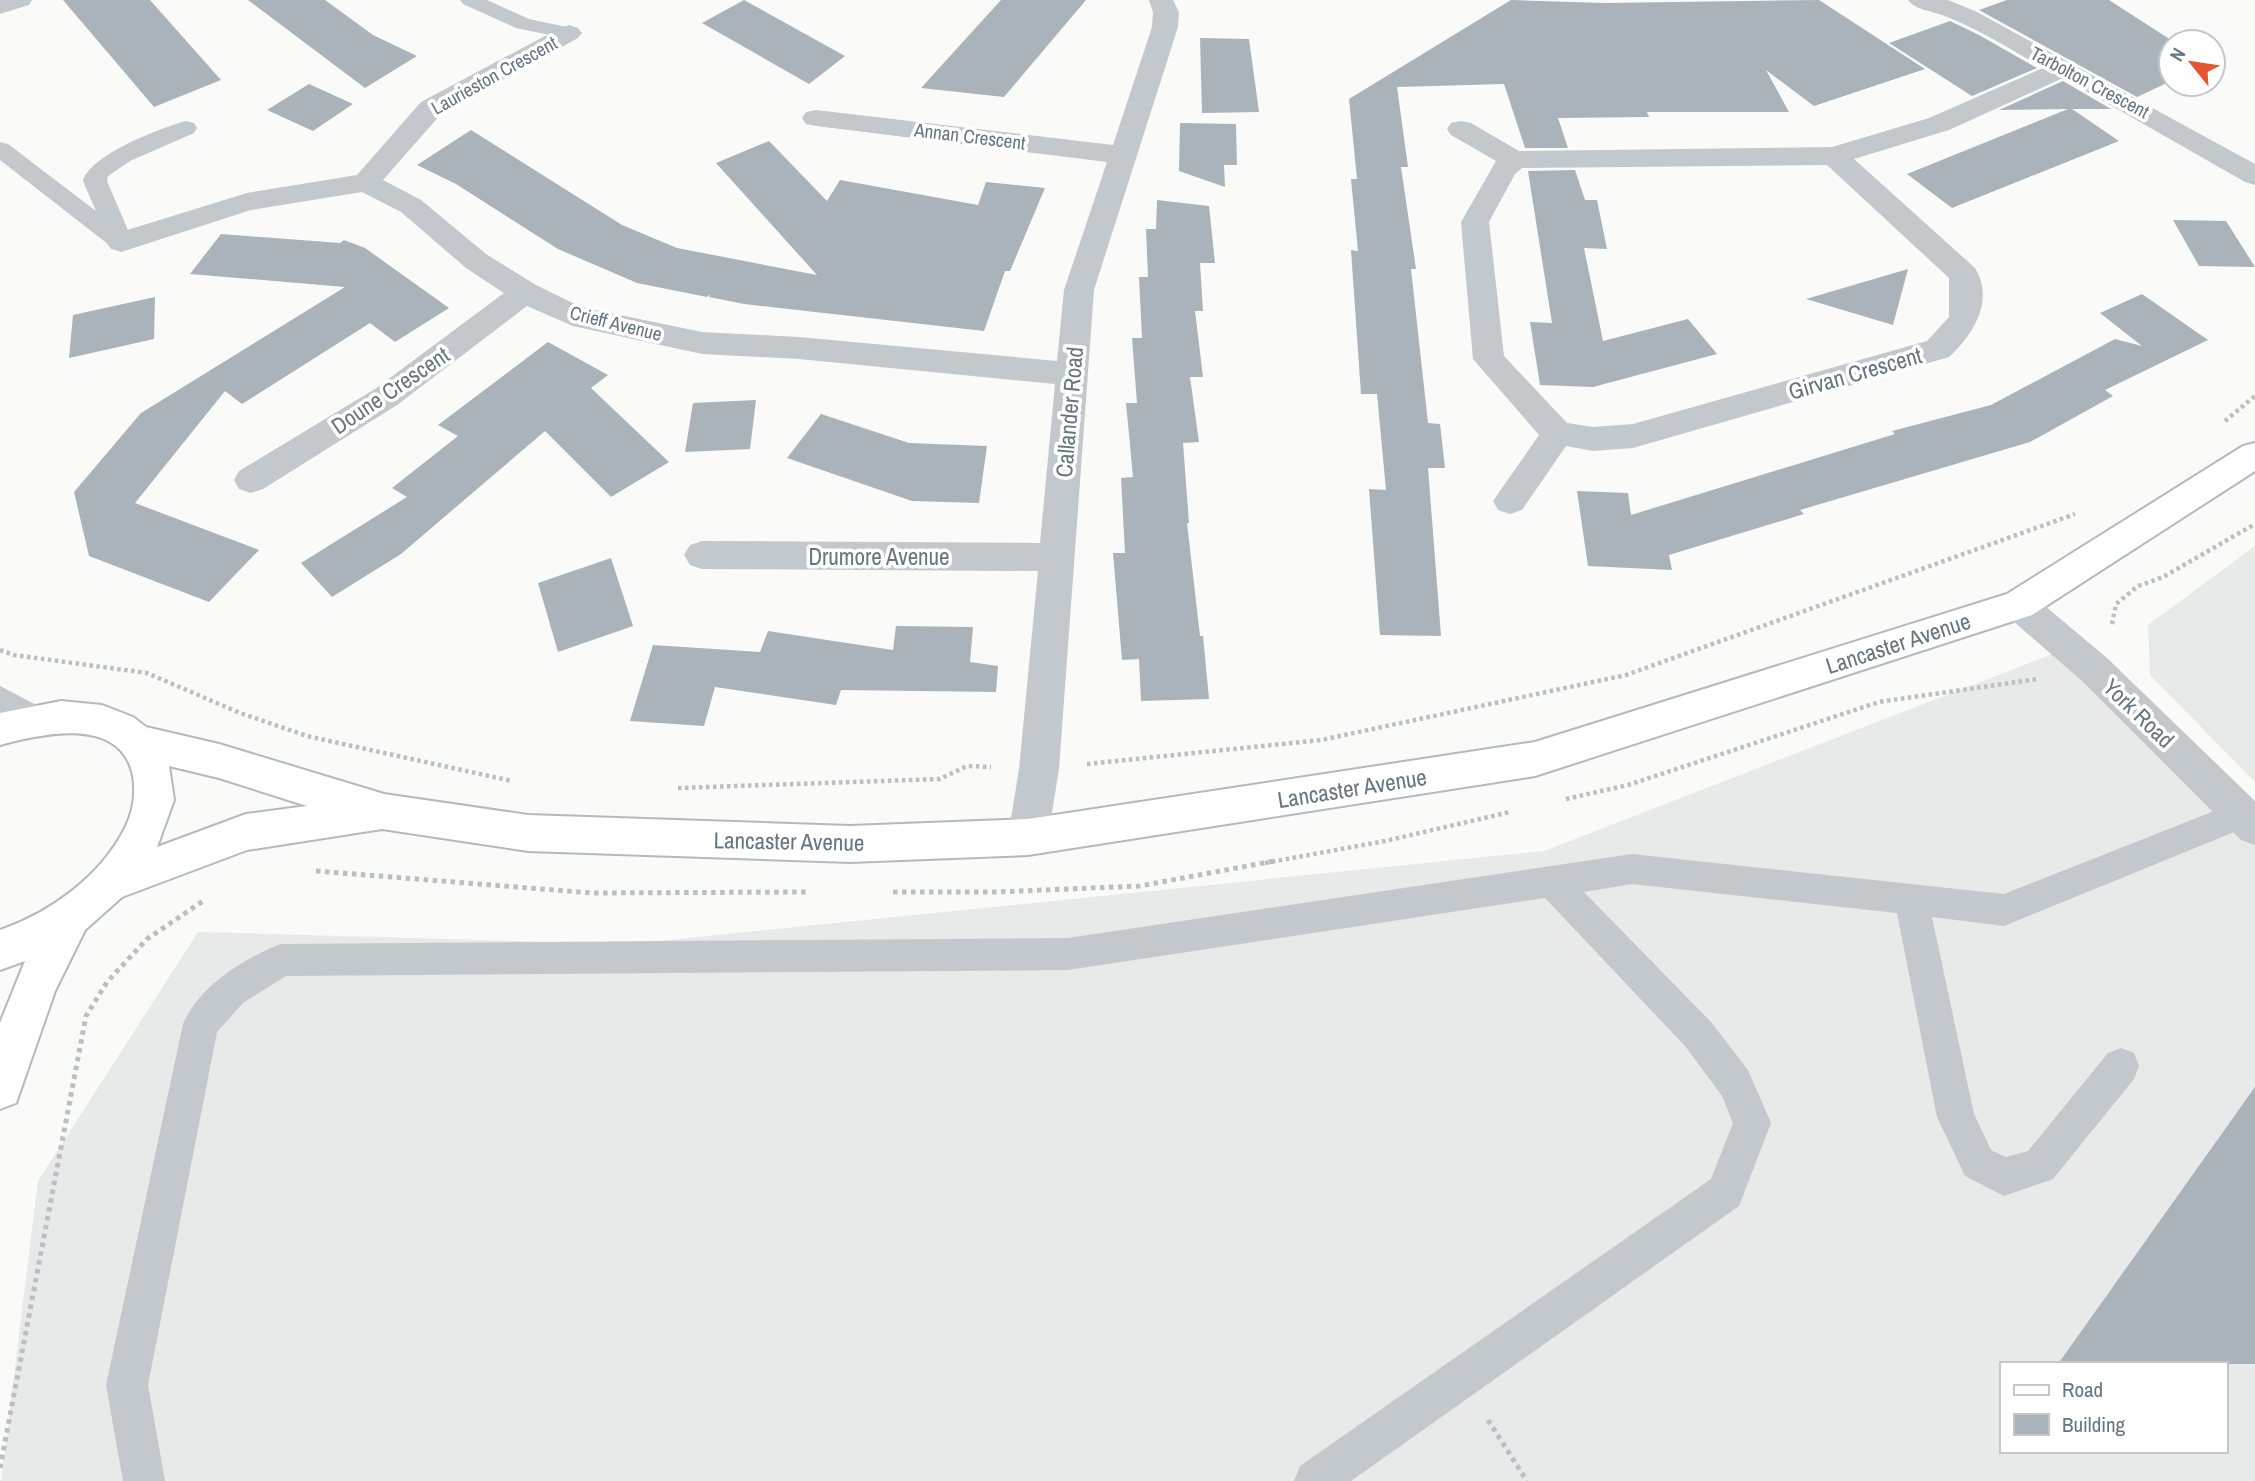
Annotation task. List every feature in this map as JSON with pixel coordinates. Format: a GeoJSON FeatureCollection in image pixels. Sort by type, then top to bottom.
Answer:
{"type":"FeatureCollection","features":[{"type":"Feature","properties":{"kind":"main road","name":"Lancaster Avenue"},"geometry":{"type":"LineString","coordinates":[[138,742],[219,761],[384,812],[528,833],[850,844],[1028,837],[1535,759],[2019,604],[2255,455]]}},
{"type":"Feature","properties":{"kind":"main road"},"geometry":{"type":"LineString","coordinates":[[0,950],[20,945],[69,918],[110,883],[139,844],[154,805],[152,771],[138,742],[112,723],[74,716],[10,717]]}},
{"type":"Feature","properties":{"kind":"main road","name":"Lancaster Avenue"},"geometry":{"type":"LineString","coordinates":[[110,883],[246,832],[384,812]]}},
{"type":"Feature","properties":{"kind":"main road"},"geometry":{"type":"LineString","coordinates":[[0,1087],[35,985],[69,918]]}},
{"type":"Feature","properties":{"kind":"street"},"geometry":{"type":"LineString","coordinates":[[0,6],[20,0]]}},
{"type":"Feature","properties":{"kind":"street","name":"Callander Road"},"geometry":{"type":"LineString","coordinates":[[1028,837],[1039,769],[1079,290],[1165,27],[1166,12],[1161,0]]}},
{"type":"Feature","properties":{"kind":"street","name":"Tarbolton Crescent"},"geometry":{"type":"LineString","coordinates":[[1932,1],[2172,125],[2255,176]]}},
{"type":"Feature","properties":{"kind":"street","name":"Laurieston Crescent"},"geometry":{"type":"LineString","coordinates":[[366,182],[431,108],[569,33]]}},
{"type":"Feature","properties":{"kind":"street"},"geometry":{"type":"LineString","coordinates":[[1510,501],[1558,433],[1489,359],[1475,222],[1504,169],[1514,160],[1834,156],[1939,124],[2064,68]]}},
{"type":"Feature","properties":{"kind":"street","name":"Annan Crescent"},"geometry":{"type":"LineString","coordinates":[[816,118],[1123,155]]}},
{"type":"Feature","properties":{"kind":"street"},"geometry":{"type":"LineString","coordinates":[[1461,129],[1514,160]]}},
{"type":"Feature","properties":{"kind":"street","name":"Girvan Crescent"},"geometry":{"type":"LineString","coordinates":[[1558,433],[1593,439],[1633,436],[1938,349],[1959,332],[1968,304],[1964,275],[1834,156]]}},
{"type":"Feature","properties":{"kind":"street"},"geometry":{"type":"LineString","coordinates":[[121,242],[247,202],[366,182]]}},
{"type":"Feature","properties":{"kind":"street","name":"Crieff Avenue"},"geometry":{"type":"LineString","coordinates":[[366,182],[411,206],[476,261],[525,292],[573,316],[702,343],[799,348],[1072,374]]}},
{"type":"Feature","properties":{"kind":"street","name":"Doune Crescent"},"geometry":{"type":"LineString","coordinates":[[251,480],[386,397],[525,292]]}},
{"type":"Feature","properties":{"kind":"street","name":"Drumore Avenue"},"geometry":{"type":"LineString","coordinates":[[702,555],[1057,557]]}},
{"type":"Feature","properties":{"kind":"street","name":"York Road"},"geometry":{"type":"LineString","coordinates":[[2019,604],[2094,669],[2249,821]]}},
{"type":"Feature","properties":{"kind":"lane"},"geometry":{"type":"LineString","coordinates":[[470,0],[523,24],[569,33]]}},
{"type":"Feature","properties":{"kind":"lane"},"geometry":{"type":"LineString","coordinates":[[121,242],[95,180],[97,173],[122,156],[186,128]]}},
{"type":"Feature","properties":{"kind":"lane"},"geometry":{"type":"LineString","coordinates":[[0,149],[121,242]]}},
{"type":"Feature","properties":{"kind":"lane"},"geometry":{"type":"LineString","coordinates":[[144,1481],[127,1385],[201,1024],[231,991],[281,960],[1068,954],[1632,869],[2004,910],[2249,821]]}},
{"type":"Feature","properties":{"kind":"lane"},"geometry":{"type":"LineString","coordinates":[[1315,1481],[1725,1192],[1752,1123],[1735,1083],[1698,1034],[1551,881]]}},
{"type":"Feature","properties":{"kind":"lane"},"geometry":{"type":"LineString","coordinates":[[1911,899],[1956,1117],[1978,1163],[2004,1177],[2040,1166],[2121,1066]]}},
{"type":"Feature","properties":{"kind":"path"},"geometry":{"type":"LineString","coordinates":[[2219,426],[2255,396]]}},
{"type":"Feature","properties":{"kind":"path"},"geometry":{"type":"LineString","coordinates":[[669,789],[940,779],[967,766],[1039,769],[1321,740],[1626,675],[2070,517],[2082,510]]}},
{"type":"Feature","properties":{"kind":"path"},"geometry":{"type":"LineString","coordinates":[[0,650],[14,655],[146,673],[240,713],[307,736],[519,782]]}},
{"type":"Feature","properties":{"kind":"path"},"geometry":{"type":"LineString","coordinates":[[1462,1377],[1527,1481]]}},
{"type":"Feature","properties":{"kind":"shaded area"},"geometry":{"type":"Polygon","coordinates":[[[2255,546],[2255,782],[2150,675],[2148,625],[2255,546]]]}},
{"type":"Feature","properties":{"kind":"shaded area"},"geometry":{"type":"Polygon","coordinates":[[[2055,653],[2255,838],[2255,1481],[1,1481],[38,1181],[198,932],[629,944],[1544,851],[2055,653]]]}},
{"type":"Feature","properties":{"kind":"building"},"geometry":{"type":"Polygon","coordinates":[[[63,0],[150,0],[221,80],[154,107],[63,0]]]}},
{"type":"Feature","properties":{"kind":"building"},"geometry":{"type":"Polygon","coordinates":[[[248,0],[325,0],[373,35],[417,56],[365,88],[248,0]]]}},
{"type":"Feature","properties":{"kind":"building"},"geometry":{"type":"Polygon","coordinates":[[[744,0],[845,56],[809,84],[702,23],[744,0]]]}},
{"type":"Feature","properties":{"kind":"building"},"geometry":{"type":"Polygon","coordinates":[[[1001,0],[1086,0],[1004,97],[921,88],[1001,0]]]}},
{"type":"Feature","properties":{"kind":"building"},"geometry":{"type":"Polygon","coordinates":[[[1511,0],[1605,3],[1819,0],[1925,69],[1814,106],[1766,70],[1789,112],[1647,112],[1649,117],[1558,118],[1568,148],[1525,148],[1504,84],[1397,87],[1408,167],[1401,167],[1416,269],[1411,269],[1428,423],[1440,424],[1445,468],[1428,468],[1441,636],[1380,635],[1369,489],[1386,490],[1377,394],[1361,394],[1351,250],[1358,251],[1351,179],[1357,179],[1349,99],[1511,0]]]}},
{"type":"Feature","properties":{"kind":"building"},"geometry":{"type":"Polygon","coordinates":[[[2007,0],[2109,0],[2157,31],[2157,88],[2137,97],[1979,10],[2007,0]]]}},
{"type":"Feature","properties":{"kind":"building"},"geometry":{"type":"Polygon","coordinates":[[[1950,21],[2037,68],[1972,96],[1889,43],[1950,21]]]}},
{"type":"Feature","properties":{"kind":"building"},"geometry":{"type":"Polygon","coordinates":[[[1200,38],[1249,39],[1259,112],[1202,113],[1200,38]]]}},
{"type":"Feature","properties":{"kind":"building"},"geometry":{"type":"Polygon","coordinates":[[[2063,81],[2111,109],[2072,109],[2119,141],[1952,208],[1907,174],[2068,109],[1999,110],[2063,81]]]}},
{"type":"Feature","properties":{"kind":"building"},"geometry":{"type":"Polygon","coordinates":[[[309,84],[353,104],[313,131],[267,110],[309,84]]]}},
{"type":"Feature","properties":{"kind":"building"},"geometry":{"type":"Polygon","coordinates":[[[1180,123],[1236,124],[1237,165],[1224,165],[1225,187],[1179,171],[1180,123]]]}},
{"type":"Feature","properties":{"kind":"building"},"geometry":{"type":"Polygon","coordinates":[[[471,130],[622,225],[677,248],[817,275],[716,163],[769,141],[827,201],[840,180],[978,205],[986,182],[1045,188],[1010,271],[1005,271],[984,331],[744,304],[709,297],[710,294],[707,297],[637,283],[558,249],[456,184],[417,165],[471,130]]]}},
{"type":"Feature","properties":{"kind":"building"},"geometry":{"type":"Polygon","coordinates":[[[1575,170],[1585,200],[1597,200],[1607,249],[1584,248],[1603,341],[1688,319],[1717,354],[1593,387],[1540,385],[1530,322],[1552,323],[1528,171],[1575,170]]]}},
{"type":"Feature","properties":{"kind":"building"},"geometry":{"type":"Polygon","coordinates":[[[1157,200],[1209,206],[1215,263],[1200,263],[1203,311],[1195,311],[1203,377],[1190,377],[1199,442],[1183,443],[1187,523],[1209,699],[1141,701],[1139,659],[1122,660],[1113,553],[1125,553],[1121,478],[1133,477],[1126,403],[1137,403],[1132,338],[1142,338],[1139,277],[1148,277],[1146,229],[1156,229],[1157,200]]]}},
{"type":"Feature","properties":{"kind":"building"},"geometry":{"type":"Polygon","coordinates":[[[2173,220],[2226,221],[2255,267],[2199,266],[2173,220]]]}},
{"type":"Feature","properties":{"kind":"building"},"geometry":{"type":"Polygon","coordinates":[[[221,234],[340,243],[344,240],[365,248],[449,308],[395,342],[370,323],[242,404],[225,391],[135,503],[259,550],[209,602],[89,556],[74,492],[141,413],[345,287],[190,274],[221,234]]]}},
{"type":"Feature","properties":{"kind":"building"},"geometry":{"type":"Polygon","coordinates":[[[1908,269],[1893,325],[1806,299],[1908,269]]]}},
{"type":"Feature","properties":{"kind":"building"},"geometry":{"type":"Polygon","coordinates":[[[2142,294],[2208,340],[2105,390],[2113,396],[2030,442],[1800,510],[1804,514],[1669,555],[1672,570],[1588,566],[1577,491],[1628,493],[1631,515],[1895,434],[1892,431],[1991,405],[2115,339],[2142,346],[2100,313],[2142,294]]]}},
{"type":"Feature","properties":{"kind":"building"},"geometry":{"type":"Polygon","coordinates":[[[155,297],[154,339],[69,358],[73,315],[155,297]]]}},
{"type":"Feature","properties":{"kind":"building"},"geometry":{"type":"Polygon","coordinates":[[[548,342],[608,375],[591,388],[669,462],[611,497],[545,431],[401,554],[332,597],[301,563],[407,497],[392,488],[458,436],[438,425],[548,342]]]}},
{"type":"Feature","properties":{"kind":"building"},"geometry":{"type":"Polygon","coordinates":[[[756,400],[750,449],[685,452],[693,403],[756,400]]]}},
{"type":"Feature","properties":{"kind":"building"},"geometry":{"type":"Polygon","coordinates":[[[821,414],[909,443],[987,446],[979,503],[912,501],[787,458],[821,414]]]}},
{"type":"Feature","properties":{"kind":"building"},"geometry":{"type":"Polygon","coordinates":[[[611,558],[633,626],[558,652],[538,583],[611,558]]]}},
{"type":"Feature","properties":{"kind":"building"},"geometry":{"type":"Polygon","coordinates":[[[896,626],[973,627],[970,662],[998,666],[996,692],[841,690],[836,705],[715,687],[704,726],[630,721],[653,645],[760,652],[768,631],[893,650],[896,626]]]}},
{"type":"Feature","properties":{"kind":"building"},"geometry":{"type":"Polygon","coordinates":[[[2255,1087],[2255,1364],[2059,1362],[2255,1087]]]}}]}
